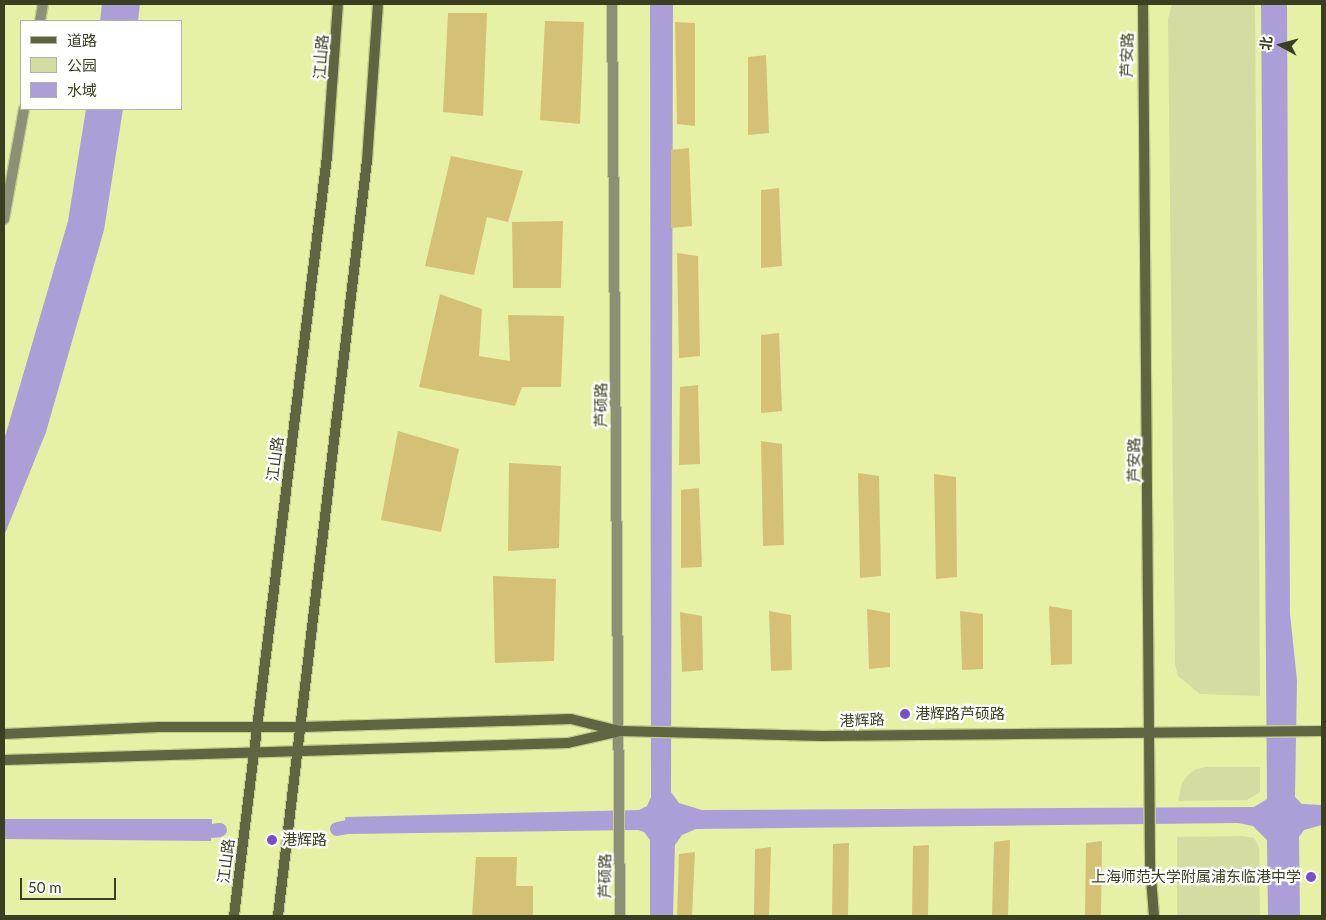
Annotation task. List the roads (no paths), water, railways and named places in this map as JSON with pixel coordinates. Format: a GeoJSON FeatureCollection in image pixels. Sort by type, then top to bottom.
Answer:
{"type":"FeatureCollection","features":[{"type":"Feature","properties":{"kind":"main road","name":"江山路"},"geometry":{"type":"LineString","coordinates":[[234,916],[327,156],[338,4]]}},
{"type":"Feature","properties":{"kind":"main road"},"geometry":{"type":"LineString","coordinates":[[278,916],[302,728],[368,161],[378,4]]}},
{"type":"Feature","properties":{"kind":"main road","name":"芦安路"},"geometry":{"type":"LineString","coordinates":[[1143,4],[1148,733],[1154,916]]}},
{"type":"Feature","properties":{"kind":"main road","name":"港辉路"},"geometry":{"type":"LineString","coordinates":[[4,734],[258,726],[302,728],[571,720],[619,731],[648,733],[822,736],[1322,731]]}},
{"type":"Feature","properties":{"kind":"main road","name":"港辉路"},"geometry":{"type":"LineString","coordinates":[[4,760],[299,753],[568,743],[619,731]]}},
{"type":"Feature","properties":{"kind":"street"},"geometry":{"type":"LineString","coordinates":[[40,20],[44,4]]}},
{"type":"Feature","properties":{"kind":"street","name":"芦硕路"},"geometry":{"type":"LineString","coordinates":[[612,4],[620,916]]}},
{"type":"Feature","properties":{"kind":"street"},"geometry":{"type":"LineString","coordinates":[[4,219],[24,110]]}},
{"type":"Feature","properties":{"kind":"water"},"geometry":{"type":"Polygon","coordinates":[[[102,4],[140,4],[138,20],[100,20],[102,4]]]}},
{"type":"Feature","properties":{"kind":"water"},"geometry":{"type":"Polygon","coordinates":[[[650,4],[673,4],[671,792],[679,803],[702,810],[1254,807],[1267,799],[1261,4],[1287,4],[1290,614],[1297,680],[1295,797],[1302,804],[1322,805],[1322,825],[1304,830],[1299,837],[1300,916],[1268,916],[1267,840],[1253,826],[1238,823],[696,829],[682,835],[675,845],[673,916],[650,916],[650,840],[644,832],[638,830],[347,834],[345,817],[639,810],[647,806],[651,797],[650,4]]]}},
{"type":"Feature","properties":{"kind":"water"},"geometry":{"type":"Polygon","coordinates":[[[86,110],[123,110],[104,230],[46,432],[4,536],[4,440],[68,221],[86,110]]]}},
{"type":"Feature","properties":{"kind":"water"},"geometry":{"type":"Polygon","coordinates":[[[4,819],[212,819],[211,841],[4,839],[4,819]]]}},
{"type":"Feature","properties":{"kind":"waterway"},"geometry":{"type":"LineString","coordinates":[[337,829],[347,827]]}},
{"type":"Feature","properties":{"kind":"waterway"},"geometry":{"type":"LineString","coordinates":[[212,831],[220,830]]}},
{"type":"Feature","properties":{"kind":"place","name":"港辉路芦硕路"},"geometry":{"type":"Point","coordinates":[905,714]}},
{"type":"Feature","properties":{"kind":"place","name":"港辉路"},"geometry":{"type":"Point","coordinates":[272,840]}},
{"type":"Feature","properties":{"kind":"place","name":"上海师范大学附属浦东临港中学"},"geometry":{"type":"Point","coordinates":[1311,877]}}]}
